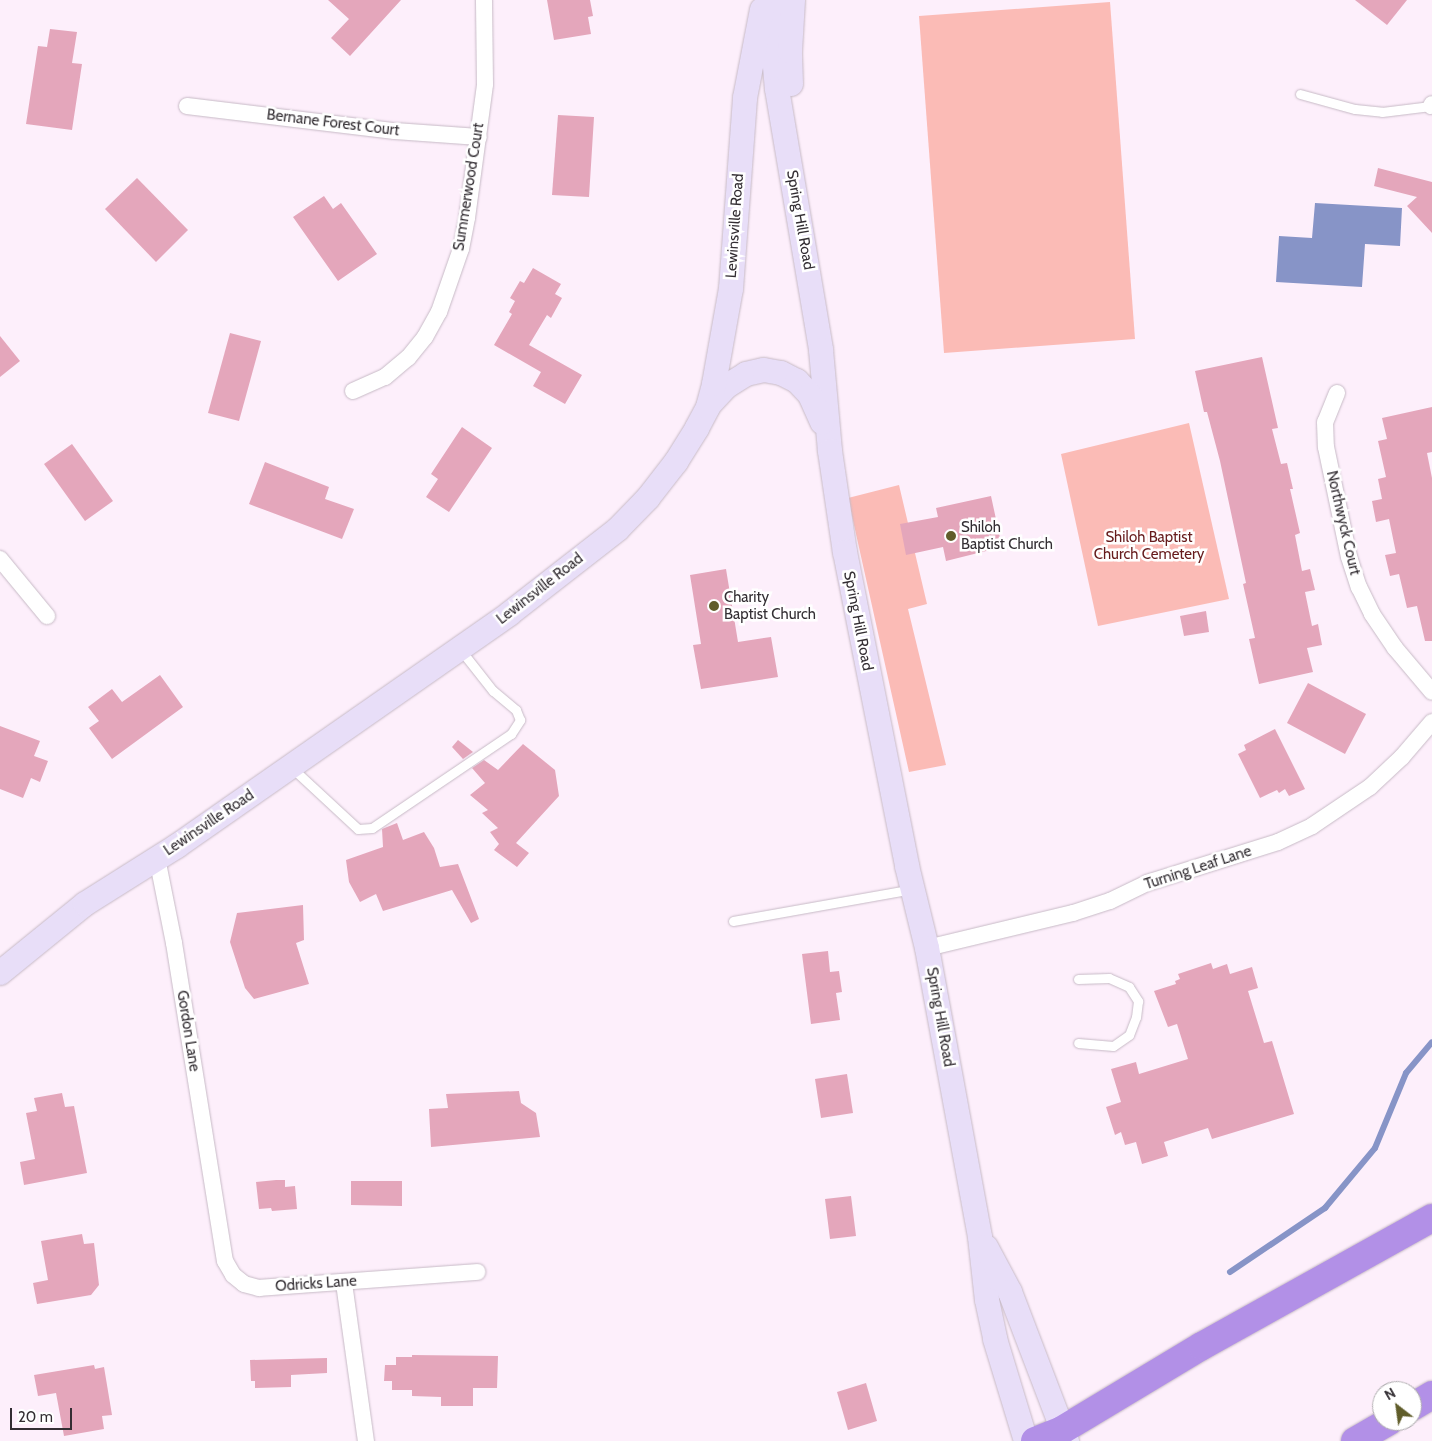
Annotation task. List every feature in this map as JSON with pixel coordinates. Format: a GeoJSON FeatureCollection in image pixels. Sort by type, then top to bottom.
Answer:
{"type":"FeatureCollection","features":[{"type":"Feature","properties":{"kind":"highway"},"geometry":{"type":"LineString","coordinates":[[1035,1441],[1065,1436],[1202,1346],[1432,1218]]}},
{"type":"Feature","properties":{"kind":"highway"},"geometry":{"type":"LineString","coordinates":[[1355,1441],[1372,1431]]}},
{"type":"Feature","properties":{"kind":"main road","name":"Lewinsville Road"},"geometry":{"type":"LineString","coordinates":[[0,973],[85,904],[157,858],[460,649],[618,529],[648,498],[676,462],[708,406],[723,341],[731,289],[741,132],[764,0]]}},
{"type":"Feature","properties":{"kind":"main road","name":"Spring Hill Road"},"geometry":{"type":"LineString","coordinates":[[769,0],[777,89],[821,350],[830,451],[845,552],[907,866],[914,888],[927,948],[980,1237],[987,1300],[995,1339],[1026,1441]]}},
{"type":"Feature","properties":{"kind":"main road"},"geometry":{"type":"LineString","coordinates":[[793,0],[790,51],[795,190]]}},
{"type":"Feature","properties":{"kind":"main road"},"geometry":{"type":"LineString","coordinates":[[708,406],[727,386],[746,374],[764,370],[781,373],[797,381],[810,394],[819,414],[830,451]]}},
{"type":"Feature","properties":{"kind":"main road","name":"Spring Hill Road"},"geometry":{"type":"LineString","coordinates":[[980,1237],[1010,1292],[1065,1436]]}},
{"type":"Feature","properties":{"kind":"street","name":"Summerwood Court"},"geometry":{"type":"LineString","coordinates":[[353,391],[385,376],[408,358],[425,337],[439,312],[461,249],[479,137],[485,84],[484,0]]}},
{"type":"Feature","properties":{"kind":"street","name":"Bernane Forest Court"},"geometry":{"type":"LineString","coordinates":[[187,106],[395,131],[479,137]]}},
{"type":"Feature","properties":{"kind":"street","name":"Northwyck Court"},"geometry":{"type":"LineString","coordinates":[[1337,393],[1325,422],[1326,447],[1349,557],[1359,587],[1372,614],[1401,656],[1432,692]]}},
{"type":"Feature","properties":{"kind":"street"},"geometry":{"type":"LineString","coordinates":[[0,559],[47,616]]}},
{"type":"Feature","properties":{"kind":"street","name":"Turning Leaf Lane"},"geometry":{"type":"LineString","coordinates":[[927,948],[1073,913],[1110,901],[1147,883],[1278,842],[1312,826],[1370,787],[1402,757],[1432,722]]}},
{"type":"Feature","properties":{"kind":"street","name":"Gordon Lane"},"geometry":{"type":"LineString","coordinates":[[157,858],[174,943],[216,1204]]}},
{"type":"Feature","properties":{"kind":"street","name":"Odricks Lane"},"geometry":{"type":"LineString","coordinates":[[216,1204],[225,1261],[233,1275],[244,1284],[260,1288],[476,1272]]}},
{"type":"Feature","properties":{"kind":"street"},"geometry":{"type":"LineString","coordinates":[[344,1283],[366,1441]]}},
{"type":"Feature","properties":{"kind":"lane"},"geometry":{"type":"LineString","coordinates":[[1300,94],[1355,109],[1382,112],[1431,105]]}},
{"type":"Feature","properties":{"kind":"lane"},"geometry":{"type":"LineString","coordinates":[[290,767],[358,829],[372,828],[511,734],[520,720],[516,710],[493,691],[460,649]]}},
{"type":"Feature","properties":{"kind":"lane"},"geometry":{"type":"LineString","coordinates":[[733,922],[914,888]]}},
{"type":"Feature","properties":{"kind":"lane"},"geometry":{"type":"LineString","coordinates":[[1078,979],[1109,978],[1129,986],[1138,1001],[1136,1017],[1129,1035],[1113,1046],[1078,1043]]}},
{"type":"Feature","properties":{"kind":"green space"},"geometry":{"type":"Polygon","coordinates":[[[1110,2],[1135,339],[944,353],[919,16],[1110,2]]]}},
{"type":"Feature","properties":{"kind":"green space","name":"Shiloh Baptist Church Cemetery"},"geometry":{"type":"Polygon","coordinates":[[[1189,423],[1229,599],[1098,626],[1061,454],[1189,423]]]}},
{"type":"Feature","properties":{"kind":"green space"},"geometry":{"type":"Polygon","coordinates":[[[899,485],[927,604],[908,609],[946,765],[909,772],[848,498],[899,485]]]}},
{"type":"Feature","properties":{"kind":"water"},"geometry":{"type":"Polygon","coordinates":[[[1315,203],[1402,208],[1400,246],[1365,244],[1362,287],[1276,282],[1279,236],[1312,238],[1315,203]]]}},
{"type":"Feature","properties":{"kind":"building"},"geometry":{"type":"Polygon","coordinates":[[[328,0],[401,0],[350,56],[331,38],[349,19],[328,0]]]}},
{"type":"Feature","properties":{"kind":"building"},"geometry":{"type":"Polygon","coordinates":[[[547,0],[590,0],[593,16],[588,17],[591,34],[554,40],[547,0]]]}},
{"type":"Feature","properties":{"kind":"building"},"geometry":{"type":"Polygon","coordinates":[[[1355,0],[1407,0],[1387,25],[1355,0]]]}},
{"type":"Feature","properties":{"kind":"building"},"geometry":{"type":"Polygon","coordinates":[[[50,29],[77,32],[72,63],[82,64],[72,130],[26,124],[38,46],[47,47],[50,29]]]}},
{"type":"Feature","properties":{"kind":"building"},"geometry":{"type":"Polygon","coordinates":[[[558,115],[594,117],[589,197],[552,195],[558,115]]]}},
{"type":"Feature","properties":{"kind":"building"},"geometry":{"type":"Polygon","coordinates":[[[1378,168],[1432,182],[1432,233],[1407,206],[1417,197],[1374,186],[1378,168]]]}},
{"type":"Feature","properties":{"kind":"building"},"geometry":{"type":"Polygon","coordinates":[[[137,178],[188,230],[156,262],[105,209],[137,178]]]}},
{"type":"Feature","properties":{"kind":"building"},"geometry":{"type":"Polygon","coordinates":[[[324,196],[333,209],[341,203],[377,254],[338,281],[293,217],[324,196]]]}},
{"type":"Feature","properties":{"kind":"building"},"geometry":{"type":"Polygon","coordinates":[[[533,268],[561,284],[555,294],[562,298],[551,318],[547,315],[529,345],[582,375],[565,404],[533,386],[541,372],[494,345],[512,314],[509,312],[515,301],[510,298],[520,281],[524,283],[533,268]]]}},
{"type":"Feature","properties":{"kind":"building"},"geometry":{"type":"Polygon","coordinates":[[[230,333],[261,341],[239,421],[208,413],[230,333]]]}},
{"type":"Feature","properties":{"kind":"building"},"geometry":{"type":"Polygon","coordinates":[[[0,336],[20,361],[0,377],[0,336]]]}},
{"type":"Feature","properties":{"kind":"building"},"geometry":{"type":"Polygon","coordinates":[[[1262,357],[1278,428],[1272,429],[1281,464],[1287,463],[1293,489],[1290,489],[1300,533],[1295,535],[1302,571],[1310,569],[1315,590],[1305,592],[1312,626],[1318,624],[1322,645],[1307,648],[1313,672],[1259,684],[1249,639],[1255,638],[1243,584],[1246,583],[1220,461],[1207,412],[1204,412],[1195,371],[1262,357]]]}},
{"type":"Feature","properties":{"kind":"building"},"geometry":{"type":"Polygon","coordinates":[[[1432,407],[1432,452],[1427,453],[1432,478],[1432,641],[1425,641],[1417,606],[1407,608],[1399,574],[1390,576],[1385,555],[1396,553],[1389,519],[1376,522],[1372,501],[1382,499],[1378,479],[1386,477],[1378,441],[1387,439],[1382,418],[1432,407]]]}},
{"type":"Feature","properties":{"kind":"building"},"geometry":{"type":"Polygon","coordinates":[[[462,427],[492,448],[449,512],[426,497],[438,479],[431,474],[462,427]]]}},
{"type":"Feature","properties":{"kind":"building"},"geometry":{"type":"Polygon","coordinates":[[[72,444],[113,501],[85,521],[44,464],[72,444]]]}},
{"type":"Feature","properties":{"kind":"building"},"geometry":{"type":"Polygon","coordinates":[[[265,462],[329,487],[325,499],[354,509],[342,539],[249,504],[265,462]]]}},
{"type":"Feature","properties":{"kind":"building","name":"Shiloh Baptist Church"},"geometry":{"type":"Polygon","coordinates":[[[991,496],[1002,547],[946,561],[943,547],[906,555],[900,524],[938,517],[936,508],[991,496]]]}},
{"type":"Feature","properties":{"kind":"building","name":"Charity Baptist Church"},"geometry":{"type":"Polygon","coordinates":[[[726,569],[738,642],[771,637],[778,677],[701,689],[693,645],[701,644],[690,575],[726,569]]]}},
{"type":"Feature","properties":{"kind":"building"},"geometry":{"type":"Polygon","coordinates":[[[1206,611],[1209,632],[1184,636],[1180,616],[1206,611]]]}},
{"type":"Feature","properties":{"kind":"building"},"geometry":{"type":"Polygon","coordinates":[[[160,675],[183,707],[112,759],[89,728],[99,721],[88,707],[112,689],[122,702],[160,675]]]}},
{"type":"Feature","properties":{"kind":"building"},"geometry":{"type":"Polygon","coordinates":[[[1308,683],[1366,714],[1345,754],[1287,723],[1308,683]]]}},
{"type":"Feature","properties":{"kind":"building"},"geometry":{"type":"Polygon","coordinates":[[[0,726],[40,741],[34,756],[48,761],[40,782],[31,778],[23,798],[0,789],[0,726]]]}},
{"type":"Feature","properties":{"kind":"building"},"geometry":{"type":"Polygon","coordinates":[[[1275,729],[1305,789],[1289,796],[1285,789],[1279,793],[1277,790],[1260,798],[1238,754],[1246,750],[1244,745],[1275,729]]]}},
{"type":"Feature","properties":{"kind":"building"},"geometry":{"type":"Polygon","coordinates":[[[458,740],[473,752],[463,759],[452,747],[458,740]]]}},
{"type":"Feature","properties":{"kind":"building"},"geometry":{"type":"Polygon","coordinates":[[[523,744],[555,770],[559,796],[516,843],[529,853],[517,867],[494,850],[499,844],[490,832],[498,828],[482,813],[488,810],[470,795],[485,783],[472,768],[484,760],[498,770],[523,744]]]}},
{"type":"Feature","properties":{"kind":"building"},"geometry":{"type":"Polygon","coordinates":[[[397,823],[403,840],[424,832],[434,848],[440,867],[458,864],[479,919],[471,923],[452,890],[383,911],[376,894],[360,902],[349,882],[346,860],[383,847],[382,829],[397,823]]]}},
{"type":"Feature","properties":{"kind":"building"},"geometry":{"type":"Polygon","coordinates":[[[303,905],[304,940],[296,943],[309,984],[254,999],[245,988],[230,942],[237,913],[303,905]]]}},
{"type":"Feature","properties":{"kind":"building"},"geometry":{"type":"Polygon","coordinates":[[[828,951],[830,972],[839,971],[842,992],[836,993],[840,1020],[811,1024],[802,954],[828,951]]]}},
{"type":"Feature","properties":{"kind":"building"},"geometry":{"type":"Polygon","coordinates":[[[1211,963],[1213,969],[1227,964],[1230,974],[1252,967],[1258,988],[1248,991],[1264,1043],[1272,1041],[1294,1114],[1212,1139],[1208,1128],[1164,1142],[1168,1156],[1142,1164],[1136,1142],[1125,1145],[1121,1132],[1115,1135],[1106,1107],[1121,1102],[1111,1069],[1136,1062],[1139,1074],[1188,1059],[1177,1024],[1168,1027],[1154,991],[1176,984],[1175,981],[1180,979],[1178,974],[1211,963]]]}},
{"type":"Feature","properties":{"kind":"building"},"geometry":{"type":"Polygon","coordinates":[[[847,1074],[853,1113],[821,1118],[815,1079],[847,1074]]]}},
{"type":"Feature","properties":{"kind":"building"},"geometry":{"type":"Polygon","coordinates":[[[519,1091],[521,1103],[536,1113],[540,1137],[431,1147],[429,1109],[448,1108],[446,1094],[519,1091]]]}},
{"type":"Feature","properties":{"kind":"building"},"geometry":{"type":"Polygon","coordinates":[[[62,1093],[65,1107],[74,1106],[87,1173],[24,1185],[20,1162],[35,1159],[26,1113],[37,1111],[34,1098],[62,1093]]]}},
{"type":"Feature","properties":{"kind":"building"},"geometry":{"type":"Polygon","coordinates":[[[285,1180],[285,1187],[295,1186],[297,1209],[272,1211],[271,1208],[259,1209],[256,1182],[285,1180]]]}},
{"type":"Feature","properties":{"kind":"building"},"geometry":{"type":"Polygon","coordinates":[[[351,1181],[402,1181],[402,1206],[351,1205],[351,1181]]]}},
{"type":"Feature","properties":{"kind":"building"},"geometry":{"type":"Polygon","coordinates":[[[851,1196],[856,1236],[830,1239],[825,1199],[851,1196]]]}},
{"type":"Feature","properties":{"kind":"building"},"geometry":{"type":"Polygon","coordinates":[[[82,1234],[84,1244],[94,1243],[99,1285],[91,1295],[37,1304],[33,1283],[48,1280],[41,1241],[82,1234]]]}},
{"type":"Feature","properties":{"kind":"building"},"geometry":{"type":"Polygon","coordinates":[[[412,1355],[498,1356],[497,1388],[473,1388],[473,1406],[441,1406],[441,1397],[412,1396],[412,1390],[392,1390],[392,1381],[384,1381],[385,1365],[396,1365],[396,1357],[412,1357],[412,1355]]]}},
{"type":"Feature","properties":{"kind":"building"},"geometry":{"type":"Polygon","coordinates":[[[327,1358],[327,1373],[291,1375],[291,1387],[255,1388],[255,1381],[251,1381],[250,1360],[327,1358]]]}},
{"type":"Feature","properties":{"kind":"building"},"geometry":{"type":"Polygon","coordinates":[[[94,1365],[95,1369],[104,1367],[112,1415],[102,1416],[104,1429],[64,1436],[56,1393],[38,1396],[34,1375],[94,1365]]]}},
{"type":"Feature","properties":{"kind":"building"},"geometry":{"type":"Polygon","coordinates":[[[866,1383],[877,1421],[848,1430],[837,1392],[866,1383]]]}},
{"type":"Feature","properties":{"kind":"waterway"},"geometry":{"type":"LineString","coordinates":[[1230,1272],[1325,1208],[1375,1148],[1406,1073],[1432,1042]]}},
{"type":"Feature","properties":{"kind":"place","name":"Shiloh Baptist Church"},"geometry":{"type":"Point","coordinates":[951,536]}},
{"type":"Feature","properties":{"kind":"place","name":"Charity Baptist Church"},"geometry":{"type":"Point","coordinates":[714,606]}}]}
